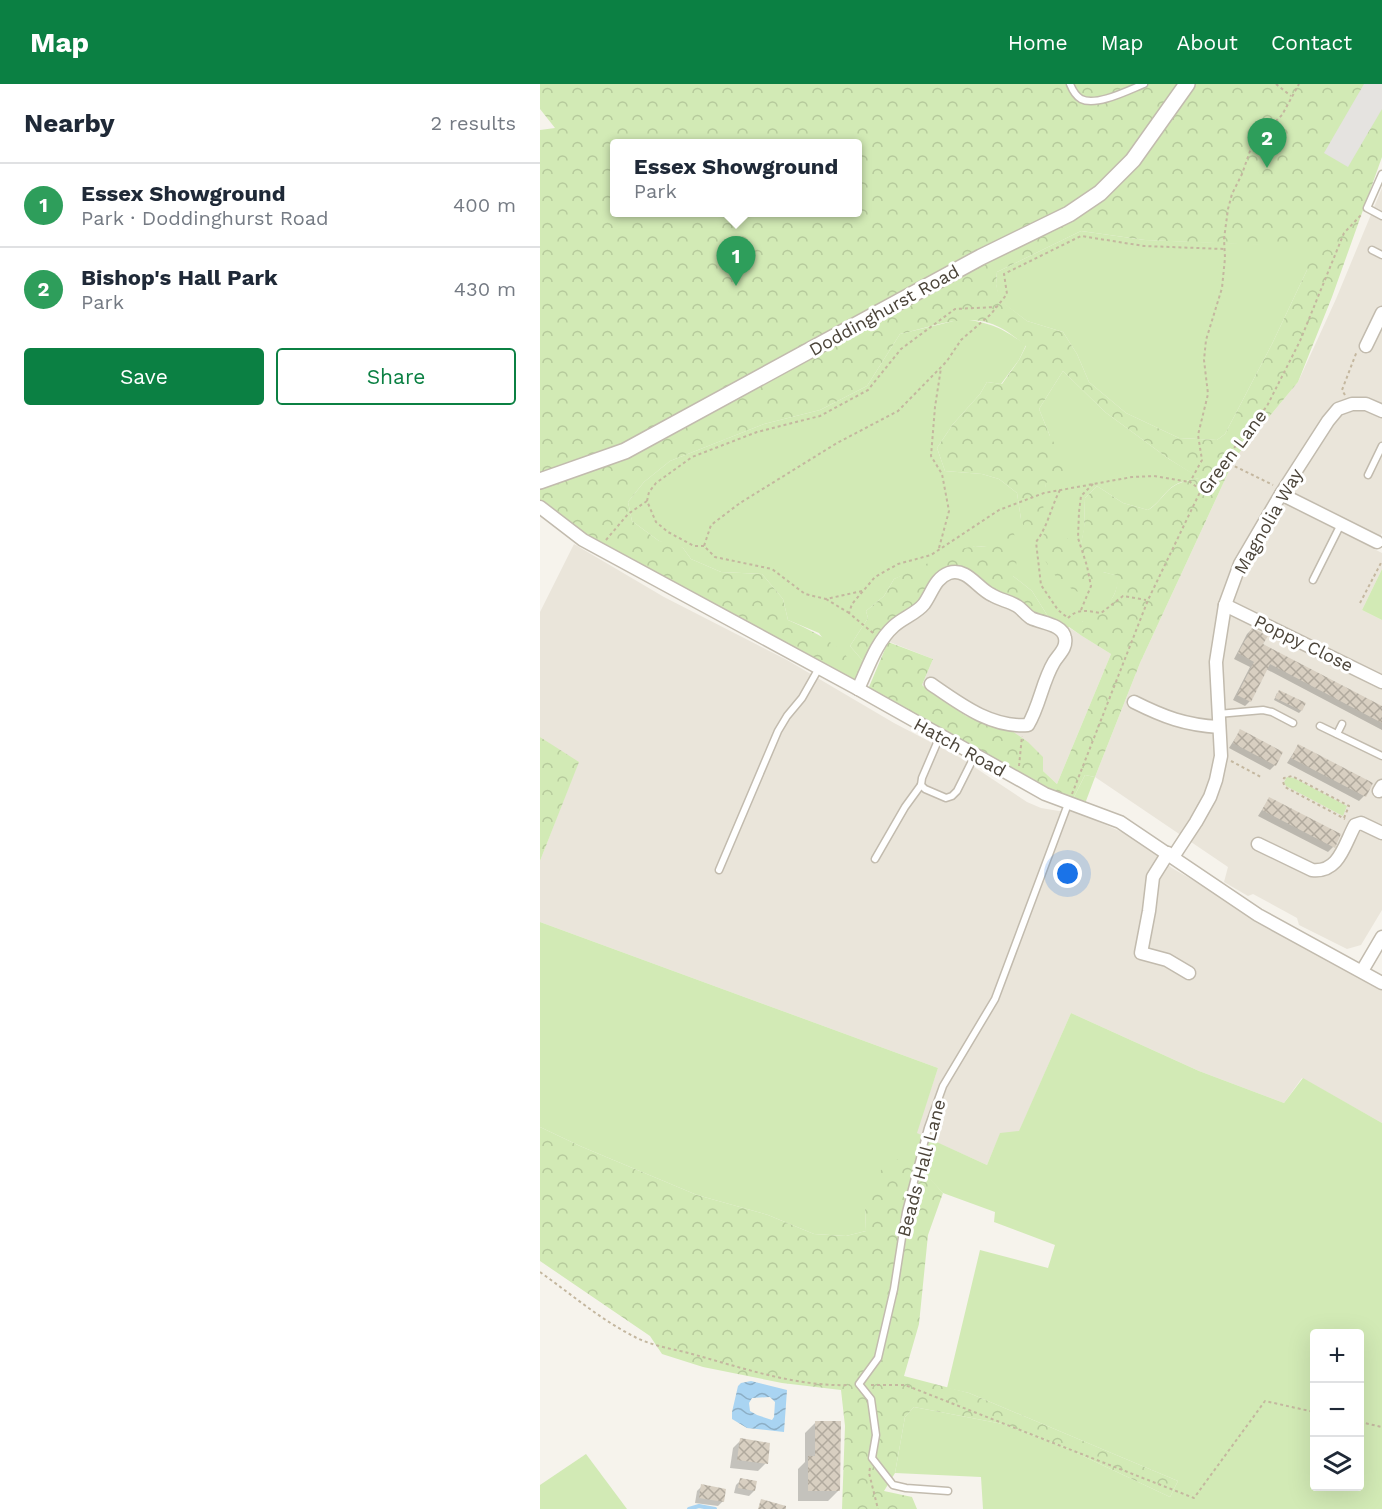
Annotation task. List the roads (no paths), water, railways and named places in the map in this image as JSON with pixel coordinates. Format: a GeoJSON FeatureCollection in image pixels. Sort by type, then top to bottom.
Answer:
{"type":"FeatureCollection","features":[{"type":"Feature","properties":{"kind":"street","name":"Doddinghurst Road"},"geometry":{"type":"LineString","coordinates":[[540,481],[625,451],[981,257],[1070,214],[1100,193],[1133,160],[1187,84]]}},
{"type":"Feature","properties":{"kind":"street"},"geometry":{"type":"LineString","coordinates":[[1366,346],[1382,313]]}},
{"type":"Feature","properties":{"kind":"street","name":"Magnolia Way"},"geometry":{"type":"LineString","coordinates":[[1189,973],[1167,960],[1135,952],[1149,911],[1153,877],[1171,855],[1210,797],[1216,780],[1221,756],[1216,662],[1225,605],[1240,564],[1282,492],[1328,421],[1338,409],[1352,404],[1366,404],[1382,411]]}},
{"type":"Feature","properties":{"kind":"street"},"geometry":{"type":"LineString","coordinates":[[1282,492],[1377,542]]}},
{"type":"Feature","properties":{"kind":"street","name":"Hatch Road"},"geometry":{"type":"LineString","coordinates":[[540,507],[583,540],[858,689],[1045,795],[1120,822],[1258,915],[1382,983]]}},
{"type":"Feature","properties":{"kind":"street"},"geometry":{"type":"LineString","coordinates":[[858,689],[882,639],[893,626],[923,606],[938,580],[950,573],[960,572],[971,578],[982,590],[994,597],[1005,599],[1030,617],[1059,630],[1066,639],[1063,651],[1048,672],[1035,713],[1028,725],[1017,726],[988,719],[931,684]]}},
{"type":"Feature","properties":{"kind":"street","name":"Poppy Close"},"geometry":{"type":"LineString","coordinates":[[1225,605],[1382,682]]}},
{"type":"Feature","properties":{"kind":"street"},"geometry":{"type":"LineString","coordinates":[[1134,702],[1172,720],[1186,724],[1219,727]]}},
{"type":"Feature","properties":{"kind":"street"},"geometry":{"type":"LineString","coordinates":[[1258,844],[1312,870],[1321,871],[1330,868],[1336,861],[1355,825],[1361,823],[1382,833]]}},
{"type":"Feature","properties":{"kind":"street"},"geometry":{"type":"LineString","coordinates":[[1362,971],[1382,937]]}},
{"type":"Feature","properties":{"kind":"lane"},"geometry":{"type":"LineString","coordinates":[[1070,84],[1080,99],[1091,102],[1144,84]]}},
{"type":"Feature","properties":{"kind":"lane"},"geometry":{"type":"LineString","coordinates":[[1382,174],[1367,208],[1382,216]]}},
{"type":"Feature","properties":{"kind":"lane"},"geometry":{"type":"LineString","coordinates":[[1372,250],[1382,255]]}},
{"type":"Feature","properties":{"kind":"lane"},"geometry":{"type":"LineString","coordinates":[[1368,475],[1382,446]]}},
{"type":"Feature","properties":{"kind":"lane"},"geometry":{"type":"LineString","coordinates":[[1312,580],[1341,524]]}},
{"type":"Feature","properties":{"kind":"lane"},"geometry":{"type":"LineString","coordinates":[[719,870],[778,731],[802,698],[819,668]]}},
{"type":"Feature","properties":{"kind":"lane"},"geometry":{"type":"LineString","coordinates":[[1218,714],[1263,710],[1293,723]]}},
{"type":"Feature","properties":{"kind":"lane"},"geometry":{"type":"LineString","coordinates":[[1337,734],[1342,724]]}},
{"type":"Feature","properties":{"kind":"lane"},"geometry":{"type":"LineString","coordinates":[[1320,726],[1382,756]]}},
{"type":"Feature","properties":{"kind":"lane"},"geometry":{"type":"LineString","coordinates":[[875,859],[905,807],[921,785],[924,772],[940,736]]}},
{"type":"Feature","properties":{"kind":"lane"},"geometry":{"type":"LineString","coordinates":[[921,785],[946,798],[952,796],[957,791],[975,755]]}},
{"type":"Feature","properties":{"kind":"lane","name":"Beads Hall Lane"},"geometry":{"type":"LineString","coordinates":[[948,1491],[893,1485],[872,1458],[876,1435],[871,1399],[859,1384],[878,1358],[894,1289],[906,1212],[928,1128],[943,1086],[996,999],[1068,804]]}},
{"type":"Feature","properties":{"kind":"water"},"geometry":{"type":"Polygon","coordinates":[[[751,1381],[787,1390],[784,1432],[747,1428],[732,1419],[738,1386],[751,1381]],[[770,1397],[752,1398],[749,1403],[750,1411],[772,1420],[775,1402],[770,1397]]]}},
{"type":"Feature","properties":{"kind":"waterway"},"geometry":{"type":"LineString","coordinates":[[689,1509],[699,1506],[715,1509]]}},
{"type":"Feature","properties":{"kind":"place","name":"Bishop's Hall Park"},"geometry":{"type":"Point","coordinates":[1267,168]}},
{"type":"Feature","properties":{"kind":"place","name":"Essex Showground"},"geometry":{"type":"Point","coordinates":[736,286]}}]}
